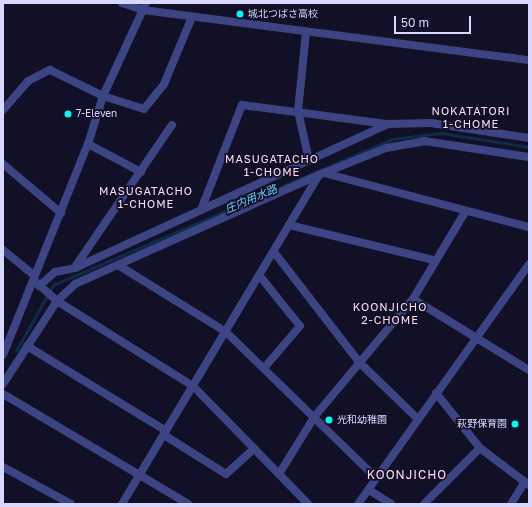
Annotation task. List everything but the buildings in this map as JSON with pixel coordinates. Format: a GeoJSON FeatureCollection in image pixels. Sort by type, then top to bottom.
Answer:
{"type":"FeatureCollection","features":[{"type":"Feature","properties":{"kind":"street"},"geometry":{"type":"LineString","coordinates":[[122,3],[192,17],[529,60]]}},
{"type":"Feature","properties":{"kind":"street"},"geometry":{"type":"LineString","coordinates":[[3,355],[6,341],[38,283],[61,213],[88,144],[103,96],[144,7]]}},
{"type":"Feature","properties":{"kind":"street"},"geometry":{"type":"LineString","coordinates":[[3,110],[28,82],[50,70],[103,96],[144,109],[164,84],[192,17]]}},
{"type":"Feature","properties":{"kind":"street"},"geometry":{"type":"LineString","coordinates":[[306,32],[298,111],[309,160]]}},
{"type":"Feature","properties":{"kind":"street"},"geometry":{"type":"LineString","coordinates":[[201,210],[242,105],[298,111],[388,124],[431,123],[529,138]]}},
{"type":"Feature","properties":{"kind":"street"},"geometry":{"type":"LineString","coordinates":[[38,283],[55,272],[75,268],[388,124]]}},
{"type":"Feature","properties":{"kind":"street"},"geometry":{"type":"LineString","coordinates":[[75,268],[172,125]]}},
{"type":"Feature","properties":{"kind":"street"},"geometry":{"type":"LineString","coordinates":[[3,384],[54,299],[76,284],[322,174],[386,148],[424,141],[529,157]]}},
{"type":"Feature","properties":{"kind":"street"},"geometry":{"type":"LineString","coordinates":[[88,144],[141,172]]}},
{"type":"Feature","properties":{"kind":"street"},"geometry":{"type":"LineString","coordinates":[[3,164],[61,213]]}},
{"type":"Feature","properties":{"kind":"street"},"geometry":{"type":"LineString","coordinates":[[322,174],[465,212],[529,227]]}},
{"type":"Feature","properties":{"kind":"street"},"geometry":{"type":"LineString","coordinates":[[122,504],[289,225],[322,174]]}},
{"type":"Feature","properties":{"kind":"street"},"geometry":{"type":"LineString","coordinates":[[279,474],[314,416],[414,299],[434,260],[465,212]]}},
{"type":"Feature","properties":{"kind":"street"},"geometry":{"type":"LineString","coordinates":[[289,225],[434,260]]}},
{"type":"Feature","properties":{"kind":"street"},"geometry":{"type":"LineString","coordinates":[[3,250],[54,299],[193,386],[308,504]]}},
{"type":"Feature","properties":{"kind":"street"},"geometry":{"type":"LineString","coordinates":[[274,252],[359,362],[417,418]]}},
{"type":"Feature","properties":{"kind":"street"},"geometry":{"type":"LineString","coordinates":[[358,504],[370,490],[376,478],[417,418],[477,339],[529,264]]}},
{"type":"Feature","properties":{"kind":"street"},"geometry":{"type":"LineString","coordinates":[[118,265],[226,332],[376,478]]}},
{"type":"Feature","properties":{"kind":"street"},"geometry":{"type":"LineString","coordinates":[[259,275],[300,326],[264,368]]}},
{"type":"Feature","properties":{"kind":"street"},"geometry":{"type":"LineString","coordinates":[[414,299],[529,370]]}},
{"type":"Feature","properties":{"kind":"street"},"geometry":{"type":"LineString","coordinates":[[27,346],[165,433],[226,474],[254,449]]}},
{"type":"Feature","properties":{"kind":"street"},"geometry":{"type":"LineString","coordinates":[[436,393],[480,448],[527,484],[512,504]]}},
{"type":"Feature","properties":{"kind":"street"},"geometry":{"type":"LineString","coordinates":[[3,394],[188,504]]}},
{"type":"Feature","properties":{"kind":"street"},"geometry":{"type":"LineString","coordinates":[[424,504],[480,448]]}},
{"type":"Feature","properties":{"kind":"street"},"geometry":{"type":"LineString","coordinates":[[3,467],[71,504]]}},
{"type":"Feature","properties":{"kind":"street"},"geometry":{"type":"LineString","coordinates":[[370,490],[391,504]]}},
{"type":"Feature","properties":{"kind":"waterway","name":"庄内用水路"},"geometry":{"type":"LineString","coordinates":[[16,351],[53,285],[392,139],[441,133],[529,147]]}},
{"type":"Feature","properties":{"kind":"place","name":"城北つばさ高校"},"geometry":{"type":"Point","coordinates":[240,14]}},
{"type":"Feature","properties":{"kind":"place","name":"7-Eleven"},"geometry":{"type":"Point","coordinates":[68,114]}},
{"type":"Feature","properties":{"kind":"place","name":"光和幼稚園"},"geometry":{"type":"Point","coordinates":[329,420]}},
{"type":"Feature","properties":{"kind":"place","name":"萩野保育園"},"geometry":{"type":"Point","coordinates":[515,424]}},
{"type":"Feature","properties":{"kind":"district","name":"NOKATATORI 1-CHOME"},"geometry":{"type":"Point","coordinates":[471,118]}},
{"type":"Feature","properties":{"kind":"district","name":"MASUGATACHO 1-CHOME"},"geometry":{"type":"Point","coordinates":[272,166]}},
{"type":"Feature","properties":{"kind":"district","name":"MASUGATACHO 1-CHOME"},"geometry":{"type":"Point","coordinates":[146,198]}},
{"type":"Feature","properties":{"kind":"district","name":"KOONJICHO 2-CHOME"},"geometry":{"type":"Point","coordinates":[390,314]}},
{"type":"Feature","properties":{"kind":"district","name":"KOONJICHO"},"geometry":{"type":"Point","coordinates":[407,475]}}]}
